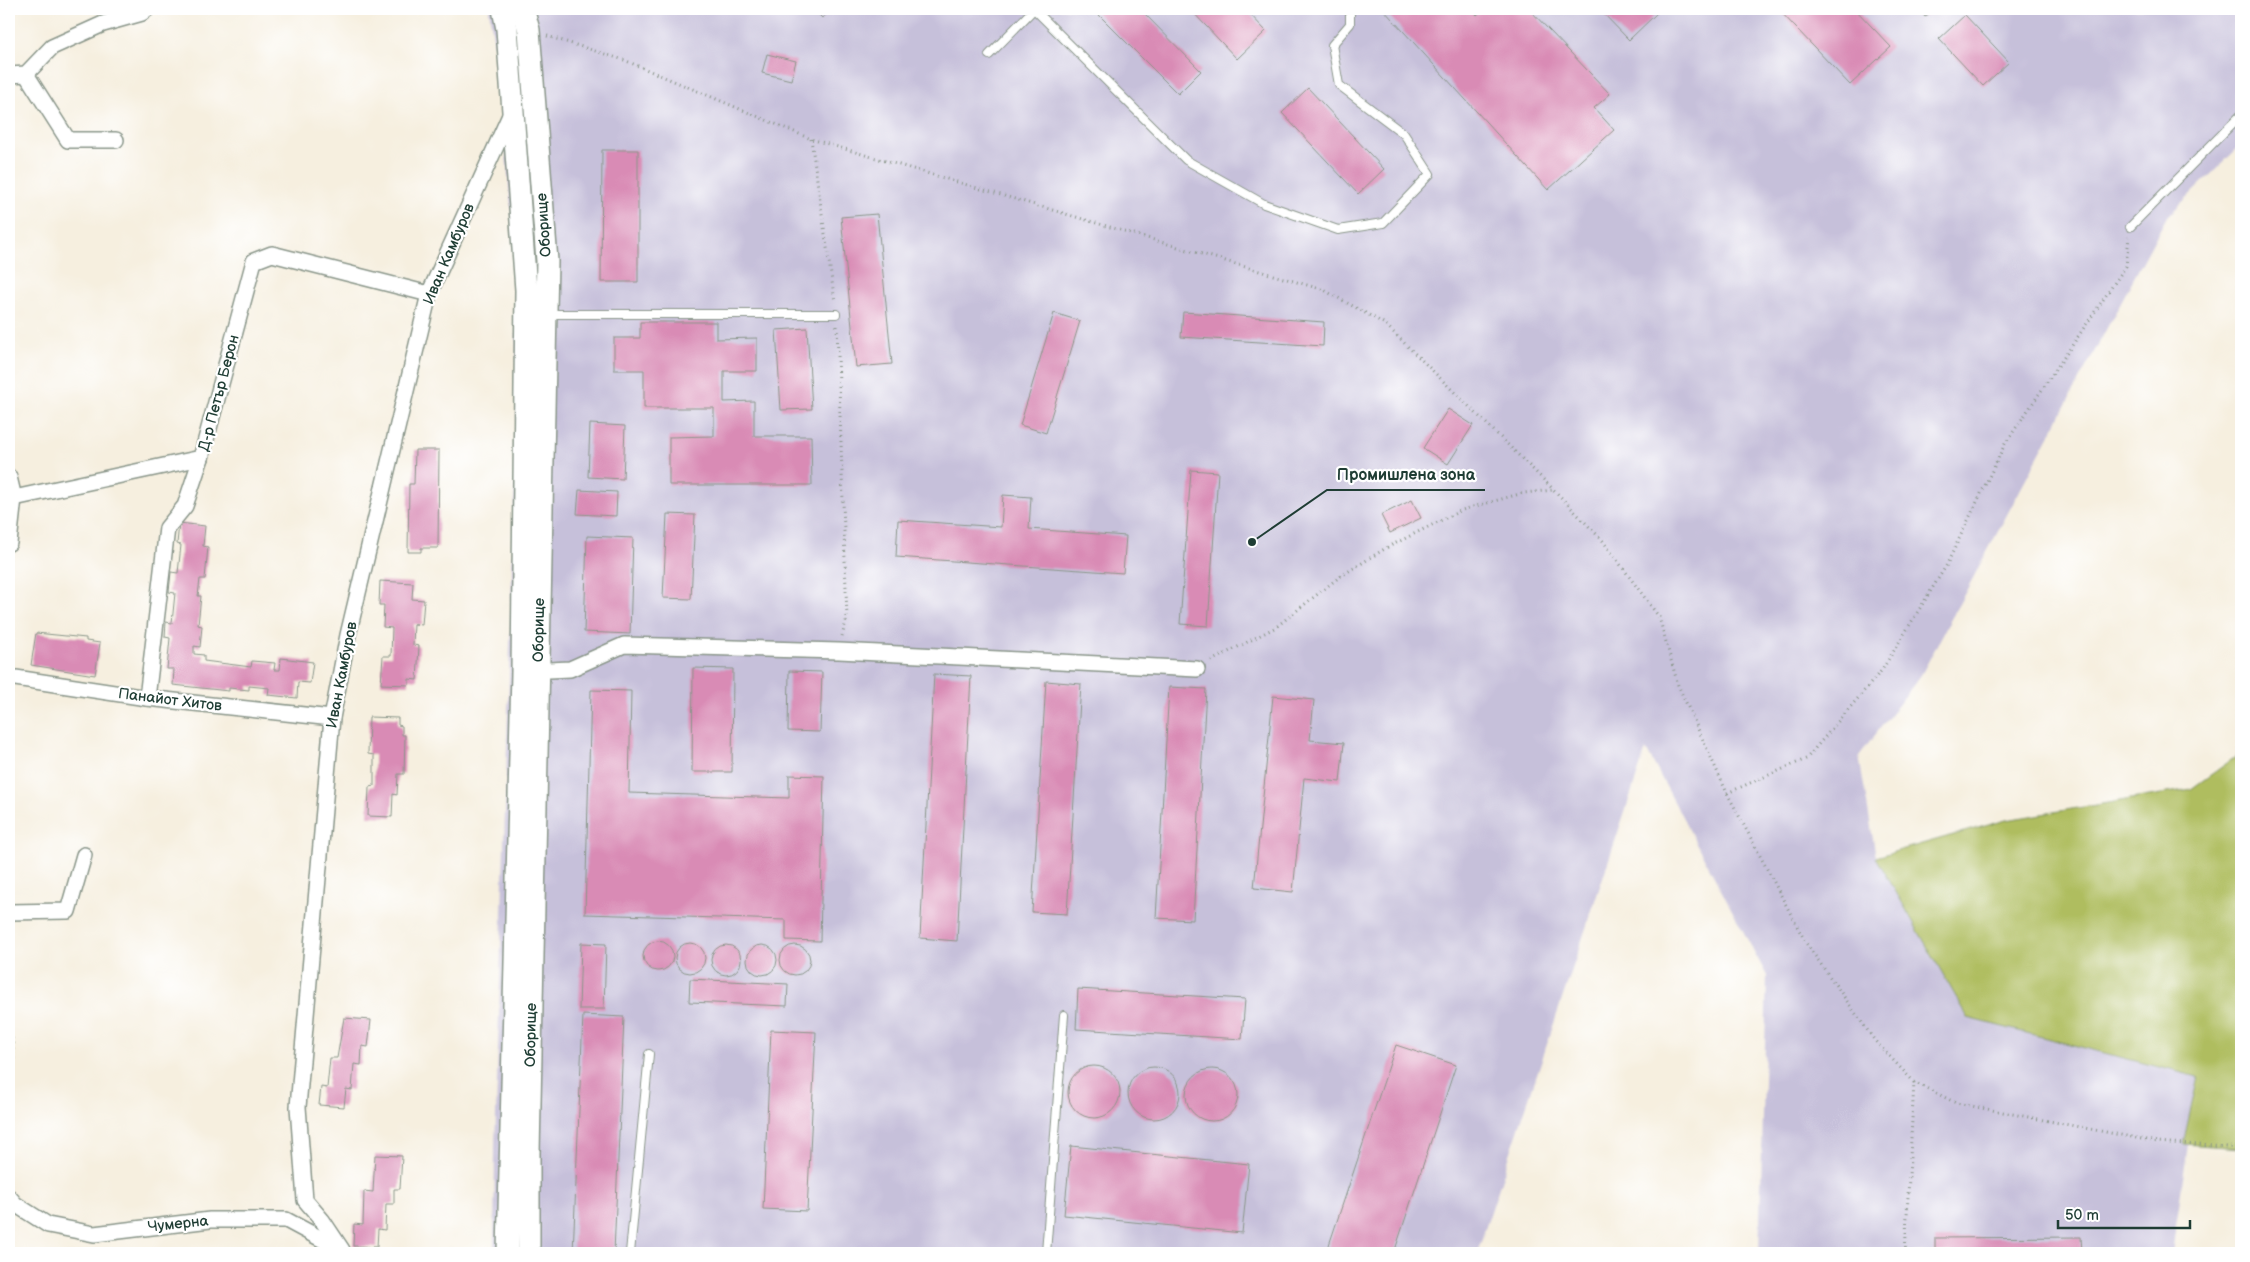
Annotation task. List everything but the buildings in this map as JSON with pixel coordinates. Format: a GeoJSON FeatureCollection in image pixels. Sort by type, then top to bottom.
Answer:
{"type":"FeatureCollection","features":[{"type":"Feature","properties":{"kind":"main road","name":"Оборище"},"geometry":{"type":"LineString","coordinates":[[503,9],[508,29],[526,290],[530,671],[530,1253]]}},
{"type":"Feature","properties":{"kind":"main road","name":"Оборище"},"geometry":{"type":"LineString","coordinates":[[508,1253],[547,261],[529,30],[523,9]]}},
{"type":"Feature","properties":{"kind":"street"},"geometry":{"type":"LineString","coordinates":[[9,75],[26,74],[52,47],[103,24],[142,13],[147,9]]}},
{"type":"Feature","properties":{"kind":"street"},"geometry":{"type":"LineString","coordinates":[[26,74],[68,140],[116,140]]}},
{"type":"Feature","properties":{"kind":"street","name":"Иван Камбуров"},"geometry":{"type":"LineString","coordinates":[[344,1252],[322,1220],[305,1200],[298,1107],[332,718],[348,635],[429,294],[513,109]]}},
{"type":"Feature","properties":{"kind":"street","name":"Д-р Петър Берон"},"geometry":{"type":"LineString","coordinates":[[146,698],[167,528],[185,506],[201,458],[254,261],[272,254],[429,294]]}},
{"type":"Feature","properties":{"kind":"street"},"geometry":{"type":"LineString","coordinates":[[14,498],[201,458]]}},
{"type":"Feature","properties":{"kind":"street"},"geometry":{"type":"LineString","coordinates":[[9,477],[14,498],[9,543]]}},
{"type":"Feature","properties":{"kind":"street"},"geometry":{"type":"LineString","coordinates":[[530,671],[570,669],[624,645],[839,651],[1197,669]]}},
{"type":"Feature","properties":{"kind":"street","name":"Панайот Хитов"},"geometry":{"type":"LineString","coordinates":[[9,677],[146,698],[332,718]]}},
{"type":"Feature","properties":{"kind":"street"},"geometry":{"type":"LineString","coordinates":[[9,912],[68,911],[84,855]]}},
{"type":"Feature","properties":{"kind":"street","name":"Чумерна"},"geometry":{"type":"LineString","coordinates":[[9,1197],[15,1204],[48,1225],[94,1234],[210,1220],[286,1220],[344,1252]]}},
{"type":"Feature","properties":{"kind":"lane"},"geometry":{"type":"LineString","coordinates":[[989,55],[1034,9],[1186,160],[1264,204],[1338,230],[1383,223],[1430,174],[1404,134],[1339,85],[1332,46],[1350,24],[1350,9]]}},
{"type":"Feature","properties":{"kind":"lane"},"geometry":{"type":"LineString","coordinates":[[2130,226],[2241,115]]}},
{"type":"Feature","properties":{"kind":"lane"},"geometry":{"type":"LineString","coordinates":[[546,314],[836,314]]}},
{"type":"Feature","properties":{"kind":"lane"},"geometry":{"type":"LineString","coordinates":[[1046,1253],[1064,1015]]}},
{"type":"Feature","properties":{"kind":"lane"},"geometry":{"type":"LineString","coordinates":[[630,1253],[649,1054]]}},
{"type":"Feature","properties":{"kind":"path"},"geometry":{"type":"LineString","coordinates":[[529,30],[624,60],[810,139],[1324,290],[1385,324],[1554,490],[1603,541],[1659,616],[1678,685],[1727,794],[1806,943],[1875,1041],[1914,1082],[1956,1103],[2156,1142],[2241,1148]]}},
{"type":"Feature","properties":{"kind":"path"},"geometry":{"type":"LineString","coordinates":[[810,139],[836,314],[847,618],[839,651]]}},
{"type":"Feature","properties":{"kind":"path"},"geometry":{"type":"LineString","coordinates":[[1727,794],[1806,759],[1882,670],[1946,566],[2005,444],[2126,266],[2130,226]]}},
{"type":"Feature","properties":{"kind":"path"},"geometry":{"type":"LineString","coordinates":[[1197,669],[1276,627],[1338,578],[1394,544],[1462,510],[1523,492],[1554,490]]}},
{"type":"Feature","properties":{"kind":"path"},"geometry":{"type":"LineString","coordinates":[[9,1008],[14,1056],[9,1108]]}},
{"type":"Feature","properties":{"kind":"path"},"geometry":{"type":"LineString","coordinates":[[1905,1253],[1914,1082]]}},
{"type":"Feature","properties":{"kind":"shaded area"},"geometry":{"type":"Polygon","coordinates":[[[489,9],[2241,9],[2241,145],[2166,218],[1921,675],[1859,756],[1876,857],[1968,1018],[2198,1077],[2172,1253],[1759,1253],[1767,976],[1646,749],[1477,1253],[494,1253],[495,1149],[517,409],[515,251],[500,87],[489,9]]]}},
{"type":"Feature","properties":{"kind":"green space"},"geometry":{"type":"Polygon","coordinates":[[[2241,753],[2241,1148],[2183,1144],[2198,1077],[1968,1018],[1876,857],[2006,820],[2191,789],[2241,753]]]}},
{"type":"Feature","properties":{"kind":"place","name":"Промишлена зона"},"geometry":{"type":"Point","coordinates":[1252,542]}}]}
